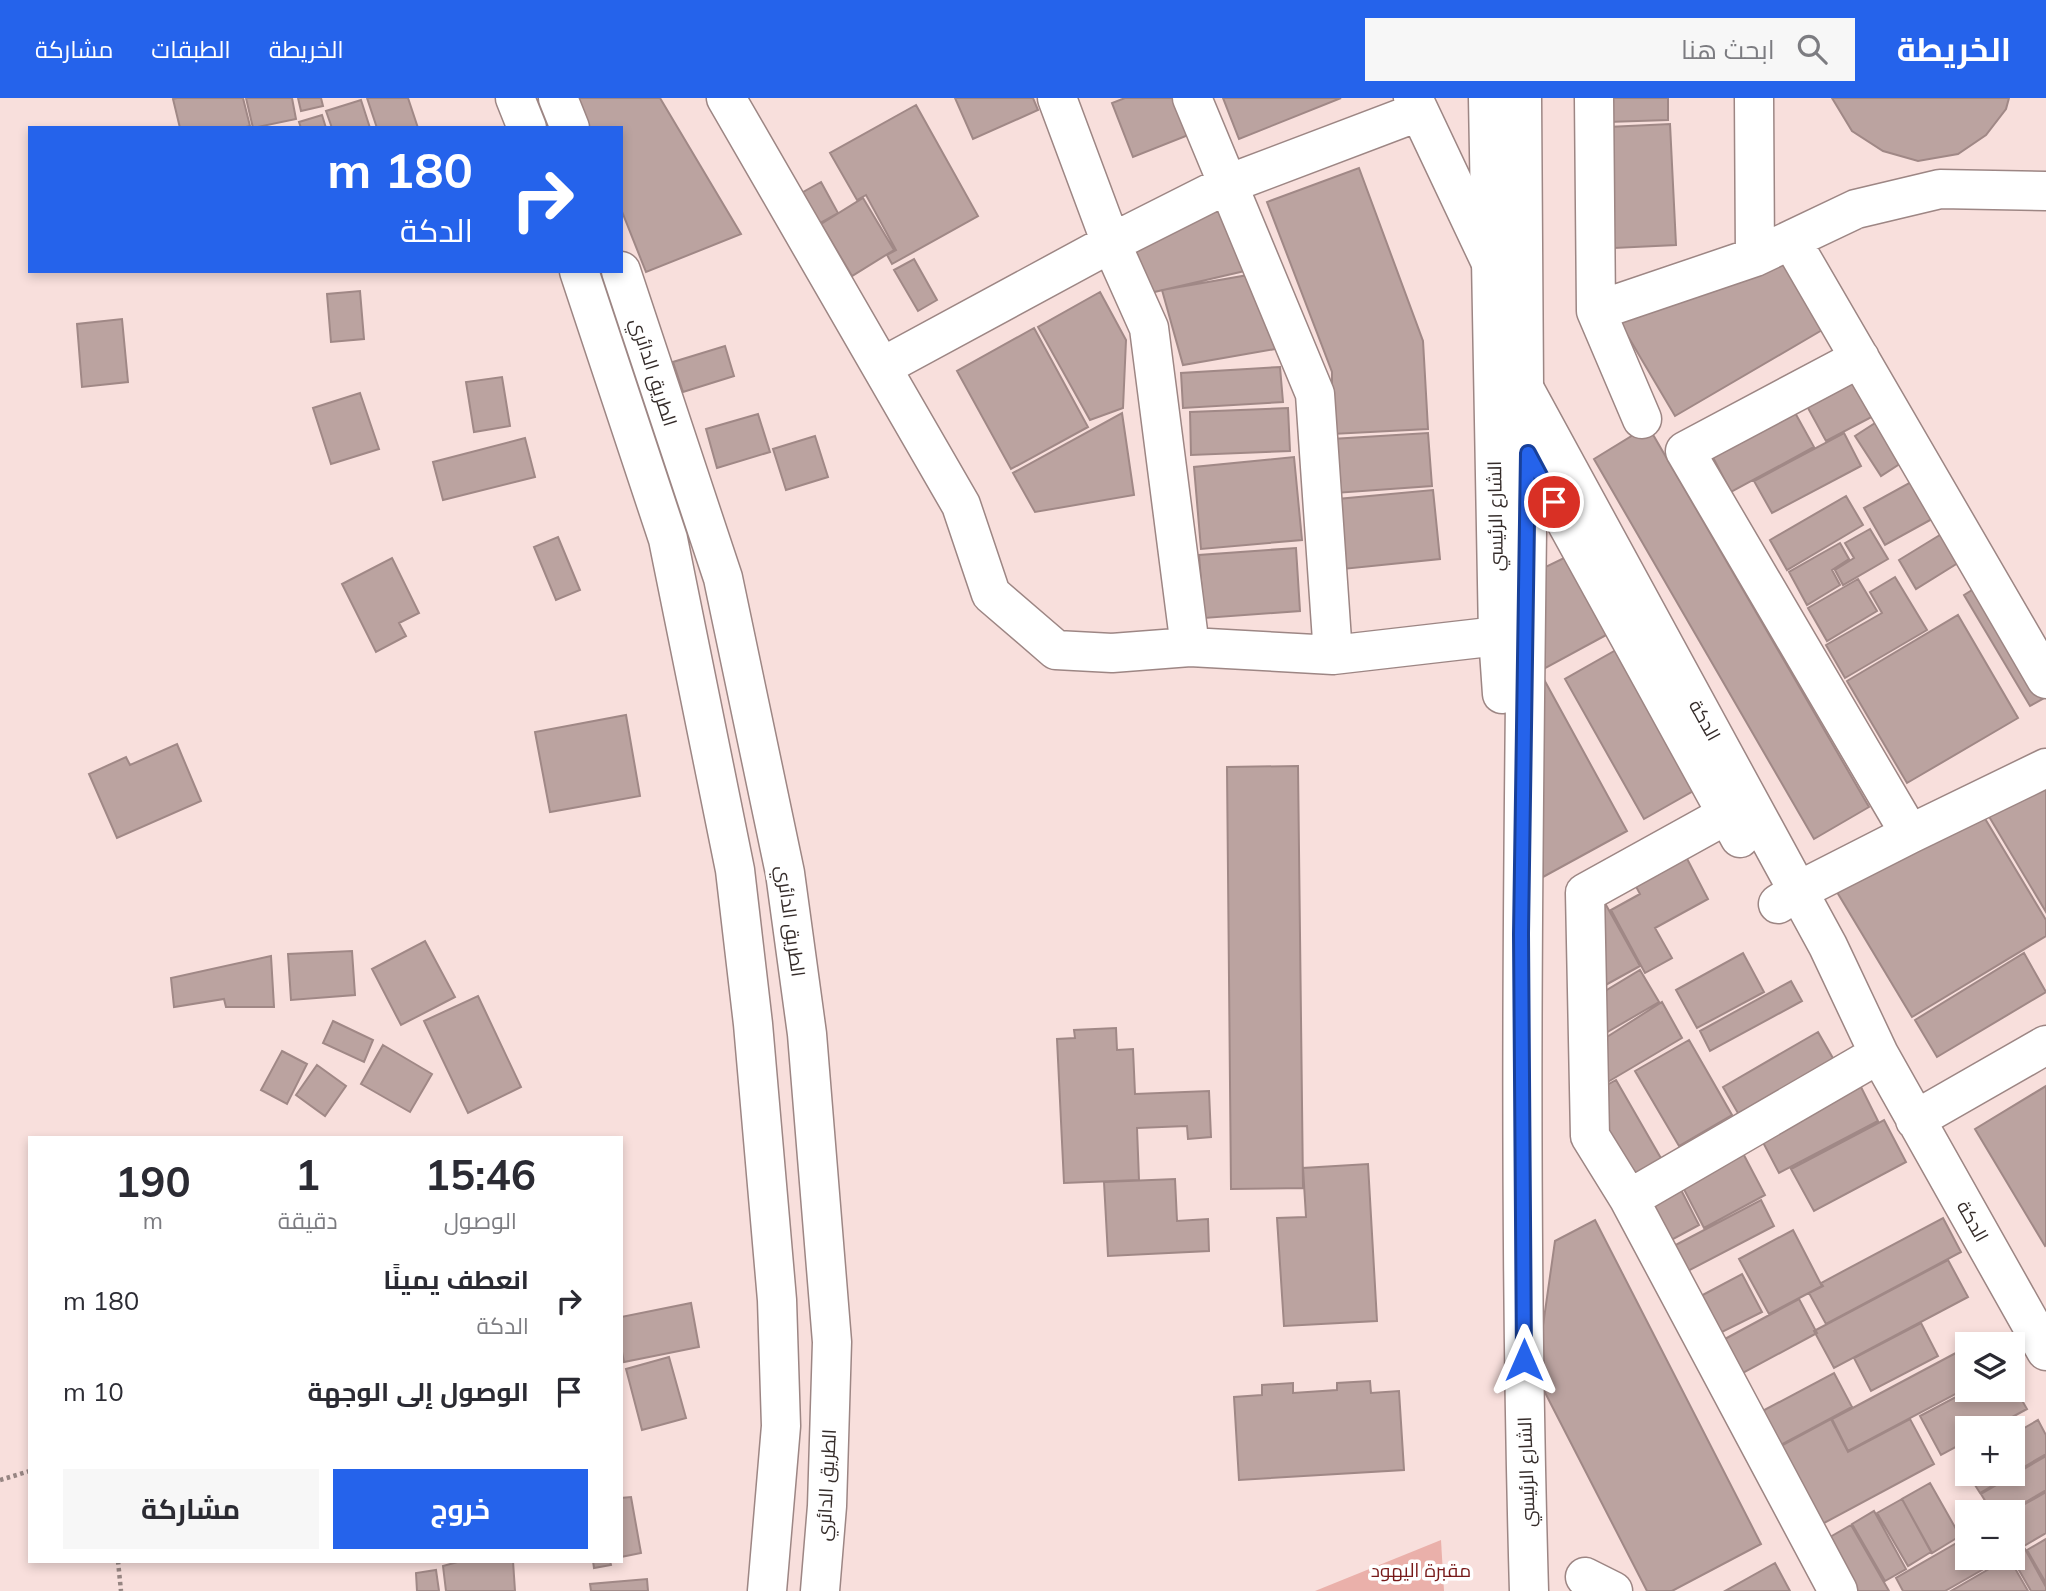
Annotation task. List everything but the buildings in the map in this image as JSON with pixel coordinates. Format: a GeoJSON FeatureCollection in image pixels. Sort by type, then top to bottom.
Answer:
{"type":"FeatureCollection","features":[{"type":"Feature","properties":{"kind":"street"},"geometry":{"type":"LineString","coordinates":[[515,98],[526,126]]}},
{"type":"Feature","properties":{"kind":"street"},"geometry":{"type":"LineString","coordinates":[[558,98],[569,126]]}},
{"type":"Feature","properties":{"kind":"street"},"geometry":{"type":"LineString","coordinates":[[726,98],[961,505],[991,594],[1056,650],[1112,653],[1190,647],[1333,655],[1498,636]]}},
{"type":"Feature","properties":{"kind":"street"},"geometry":{"type":"LineString","coordinates":[[1057,98],[1111,243],[1149,328],[1190,647]]}},
{"type":"Feature","properties":{"kind":"street"},"geometry":{"type":"LineString","coordinates":[[1192,98],[1315,394],[1333,655]]}},
{"type":"Feature","properties":{"kind":"street","name":"الشارع الرئيسي"},"geometry":{"type":"LineString","coordinates":[[1488,98],[1498,636],[1521,934]]}},
{"type":"Feature","properties":{"kind":"street","name":"الشارع الرئيسي"},"geometry":{"type":"LineString","coordinates":[[1522,98],[1524,388],[1528,453],[1521,934],[1524,1414],[1529,1591]]}},
{"type":"Feature","properties":{"kind":"street"},"geometry":{"type":"LineString","coordinates":[[1594,98],[1596,311],[1642,419]]}},
{"type":"Feature","properties":{"kind":"street"},"geometry":{"type":"LineString","coordinates":[[1754,98],[1755,257]]}},
{"type":"Feature","properties":{"kind":"street"},"geometry":{"type":"LineString","coordinates":[[882,367],[1111,243],[1228,184],[1416,105],[1491,263]]}},
{"type":"Feature","properties":{"kind":"street"},"geometry":{"type":"LineString","coordinates":[[1596,311],[1755,257],[1856,209],[1940,189],[2046,191]]}},
{"type":"Feature","properties":{"kind":"street"},"geometry":{"type":"LineString","coordinates":[[1791,240],[2046,679]]}},
{"type":"Feature","properties":{"kind":"street","name":"الطريق الدائري"},"geometry":{"type":"LineString","coordinates":[[580,273],[668,539],[735,870],[753,1024],[777,1300],[781,1426],[767,1591]]}},
{"type":"Feature","properties":{"kind":"street","name":"الطريق الدائري"},"geometry":{"type":"LineString","coordinates":[[622,273],[723,578],[785,873],[807,1034],[832,1342],[827,1506],[820,1591]]}},
{"type":"Feature","properties":{"kind":"street"},"geometry":{"type":"LineString","coordinates":[[1860,358],[1685,451],[1910,834]]}},
{"type":"Feature","properties":{"kind":"street","name":"الدكة"},"geometry":{"type":"LineString","coordinates":[[1524,388],[1788,897]]}},
{"type":"Feature","properties":{"kind":"street","name":"الدكة"},"geometry":{"type":"LineString","coordinates":[[1528,453],[1726,815],[1788,897],[1856,1003],[1879,1054],[1915,1120],[2046,1351]]}},
{"type":"Feature","properties":{"kind":"street"},"geometry":{"type":"LineString","coordinates":[[1788,897],[2046,768]]}},
{"type":"Feature","properties":{"kind":"street"},"geometry":{"type":"LineString","coordinates":[[1726,815],[1585,893],[1590,1136],[1629,1199],[1838,1591]]}},
{"type":"Feature","properties":{"kind":"street"},"geometry":{"type":"LineString","coordinates":[[1915,1120],[2046,1045]]}},
{"type":"Feature","properties":{"kind":"street"},"geometry":{"type":"LineString","coordinates":[[1629,1199],[1879,1054]]}},
{"type":"Feature","properties":{"kind":"street"},"geometry":{"type":"LineString","coordinates":[[1590,1591],[1585,1577],[1613,1591]]}},
{"type":"Feature","properties":{"kind":"path"},"geometry":{"type":"LineString","coordinates":[[0,1480],[28,1472]]}},
{"type":"Feature","properties":{"kind":"path"},"geometry":{"type":"LineString","coordinates":[[118,1563],[121,1591]]}},
{"type":"Feature","properties":{"kind":"green space","name":"مقبرة اليهود"},"geometry":{"type":"Polygon","coordinates":[[[1441,1540],[1444,1591],[1315,1591],[1441,1540]]]}},
{"type":"Feature","properties":{"kind":"route"},"geometry":{"type":"LineString","coordinates":[[1524,1360],[1521,934],[1528,453],[1554,502]]}}]}
